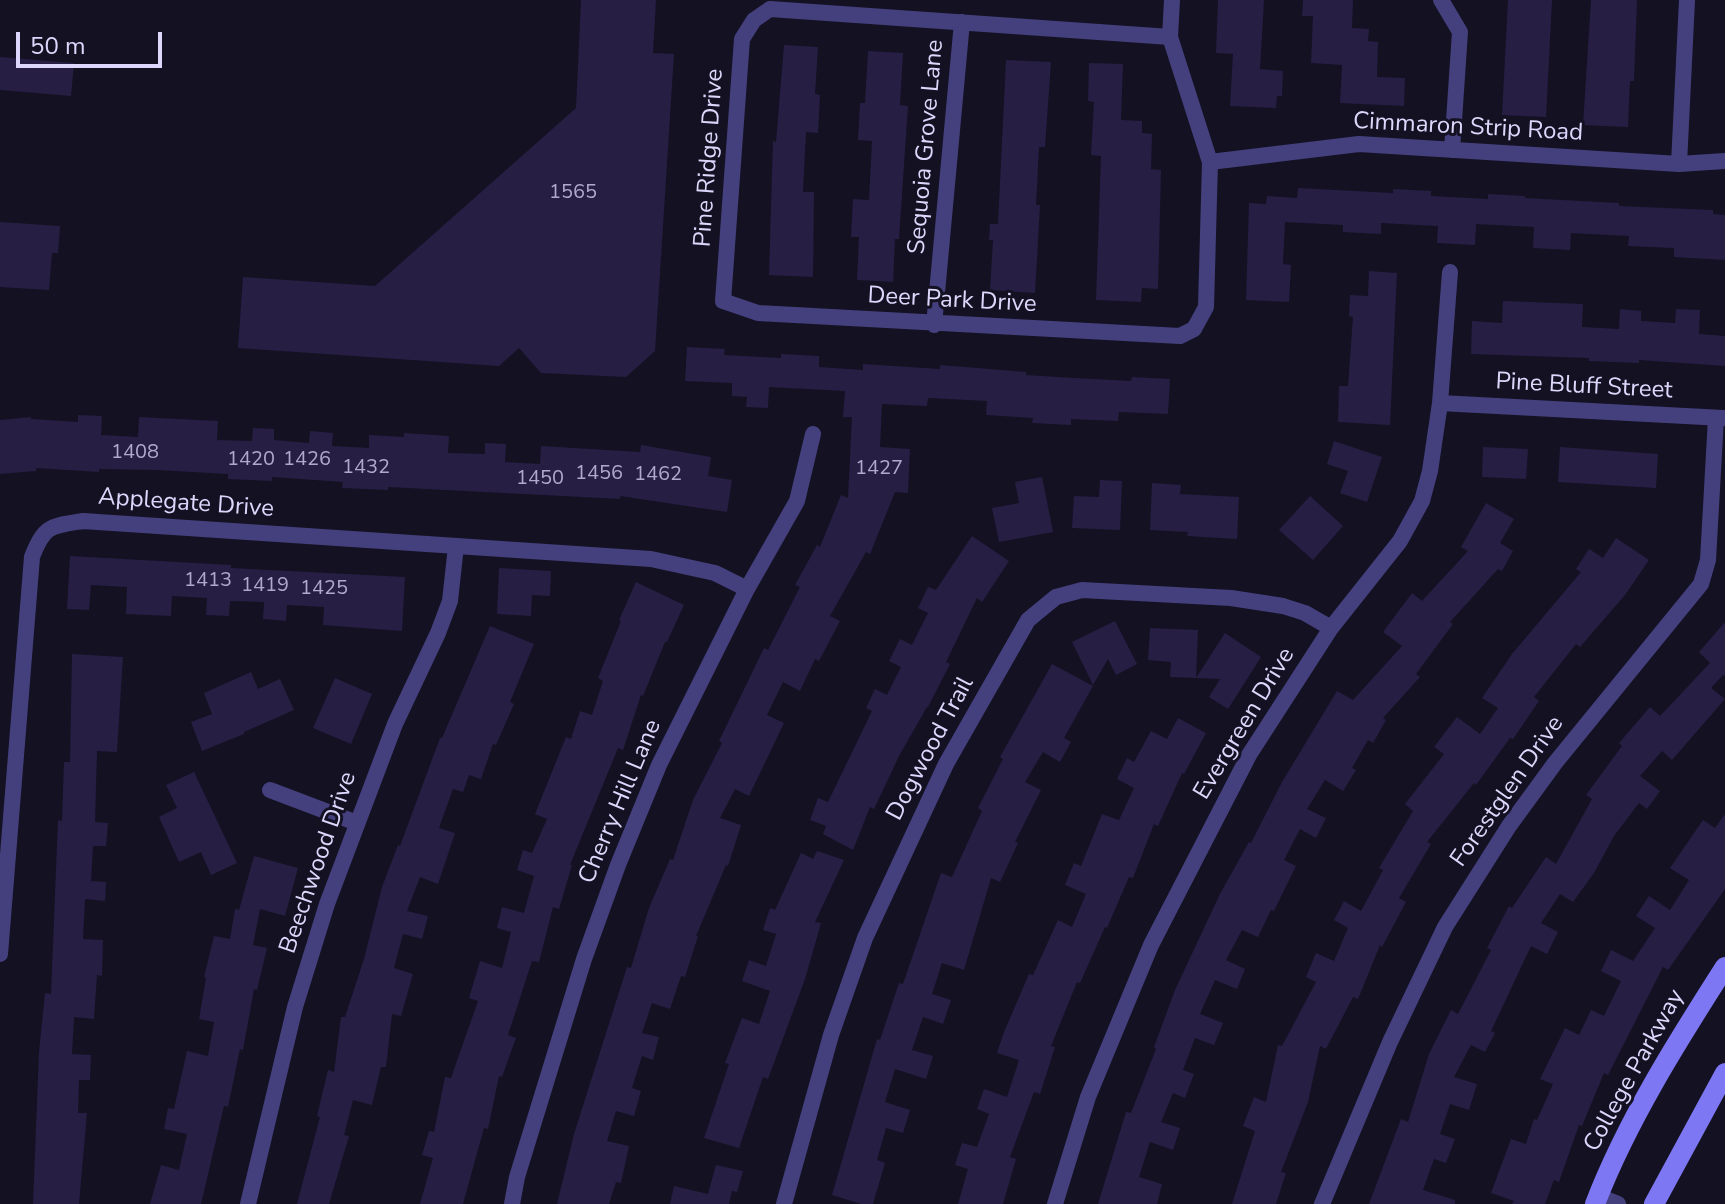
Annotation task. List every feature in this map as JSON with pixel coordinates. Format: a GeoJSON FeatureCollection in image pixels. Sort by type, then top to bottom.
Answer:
{"type":"FeatureCollection","features":[{"type":"Feature","properties":{"kind":"main road","name":"College Parkway"},"geometry":{"type":"LineString","coordinates":[[1597,1200],[1615,1158],[1656,1081],[1725,967]]}},
{"type":"Feature","properties":{"kind":"main road"},"geometry":{"type":"LineString","coordinates":[[1654,1204],[1725,1073]]}},
{"type":"Feature","properties":{"kind":"street"},"geometry":{"type":"LineString","coordinates":[[1172,0],[1170,37],[1210,162]]}},
{"type":"Feature","properties":{"kind":"street"},"geometry":{"type":"LineString","coordinates":[[1441,0],[1460,32],[1452,150]]}},
{"type":"Feature","properties":{"kind":"street"},"geometry":{"type":"LineString","coordinates":[[1679,164],[1687,0]]}},
{"type":"Feature","properties":{"kind":"street","name":"Pine Ridge Drive"},"geometry":{"type":"LineString","coordinates":[[723,301],[742,39],[754,20],[770,9],[962,22]]}},
{"type":"Feature","properties":{"kind":"street"},"geometry":{"type":"LineString","coordinates":[[962,22],[1170,37]]}},
{"type":"Feature","properties":{"kind":"street","name":"Sequoia Grove Lane"},"geometry":{"type":"LineString","coordinates":[[934,325],[962,22]]}},
{"type":"Feature","properties":{"kind":"street","name":"Cimmaron Strip Road"},"geometry":{"type":"LineString","coordinates":[[1210,162],[1359,144],[1679,164],[1725,161]]}},
{"type":"Feature","properties":{"kind":"street","name":"Deer Park Drive"},"geometry":{"type":"LineString","coordinates":[[723,301],[758,313],[934,325],[1180,336],[1194,329],[1206,307],[1210,162]]}},
{"type":"Feature","properties":{"kind":"street","name":"Evergreen Drive"},"geometry":{"type":"LineString","coordinates":[[1055,1204],[1088,1097],[1151,945],[1249,755],[1331,628],[1400,541],[1422,501],[1430,471],[1440,403],[1450,272]]}},
{"type":"Feature","properties":{"kind":"street","name":"Pine Bluff Street"},"geometry":{"type":"LineString","coordinates":[[1440,403],[1720,418]]}},
{"type":"Feature","properties":{"kind":"street","name":"Forestglen Drive"},"geometry":{"type":"LineString","coordinates":[[1322,1204],[1390,1042],[1445,927],[1509,826],[1555,763],[1701,584],[1708,560],[1720,418]]}},
{"type":"Feature","properties":{"kind":"street","name":"Cherry Hill Lane"},"geometry":{"type":"LineString","coordinates":[[512,1204],[517,1177],[584,959],[618,865],[659,765],[747,589],[797,501],[813,434]]}},
{"type":"Feature","properties":{"kind":"street","name":"Applegate Drive"},"geometry":{"type":"LineString","coordinates":[[0,954],[32,557],[40,535],[56,525],[83,521],[651,559],[715,573],[747,589]]}},
{"type":"Feature","properties":{"kind":"street","name":"Beechwood Drive"},"geometry":{"type":"LineString","coordinates":[[248,1204],[295,1007],[327,904],[395,724],[450,601],[456,546]]}},
{"type":"Feature","properties":{"kind":"street","name":"Dogwood Trail"},"geometry":{"type":"LineString","coordinates":[[784,1204],[831,1035],[865,938],[946,764],[1028,620],[1056,597],[1082,590],[1231,598],[1294,609],[1331,628]]}},
{"type":"Feature","properties":{"kind":"street"},"geometry":{"type":"LineString","coordinates":[[270,790],[357,823]]}},
{"type":"Feature","properties":{"kind":"street"},"geometry":{"type":"LineString","coordinates":[[1597,1200],[1618,1204]]}},
{"type":"Feature","properties":{"kind":"building"},"geometry":{"type":"Polygon","coordinates":[[[581,0],[656,0],[653,53],[674,54],[655,351],[626,377],[541,373],[519,348],[499,366],[238,348],[243,277],[375,286],[576,108],[581,0]]]}},
{"type":"Feature","properties":{"kind":"building"},"geometry":{"type":"Polygon","coordinates":[[[1218,0],[1264,0],[1260,69],[1283,71],[1282,96],[1277,96],[1276,108],[1230,106],[1233,54],[1216,53],[1218,0]]]}},
{"type":"Feature","properties":{"kind":"building"},"geometry":{"type":"Polygon","coordinates":[[[1303,0],[1353,0],[1352,28],[1369,29],[1368,41],[1378,42],[1377,77],[1405,78],[1404,106],[1340,103],[1342,65],[1311,63],[1313,16],[1302,16],[1303,0]]]}},
{"type":"Feature","properties":{"kind":"building"},"geometry":{"type":"Polygon","coordinates":[[[1508,0],[1552,0],[1546,117],[1502,115],[1508,0]]]}},
{"type":"Feature","properties":{"kind":"building"},"geometry":{"type":"Polygon","coordinates":[[[1591,0],[1637,0],[1634,81],[1630,81],[1628,127],[1583,125],[1591,0]]]}},
{"type":"Feature","properties":{"kind":"building"},"geometry":{"type":"Polygon","coordinates":[[[784,45],[818,47],[815,94],[820,95],[818,133],[806,132],[803,192],[814,192],[813,277],[769,275],[773,141],[776,142],[784,45]]]}},
{"type":"Feature","properties":{"kind":"building"},"geometry":{"type":"Polygon","coordinates":[[[868,51],[903,53],[900,105],[908,106],[893,282],[857,280],[859,237],[851,237],[853,199],[869,200],[872,141],[858,140],[860,103],[865,103],[868,51]]]}},
{"type":"Feature","properties":{"kind":"building"},"geometry":{"type":"Polygon","coordinates":[[[0,57],[74,63],[71,96],[0,90],[0,57]]]}},
{"type":"Feature","properties":{"kind":"building"},"geometry":{"type":"Polygon","coordinates":[[[1006,60],[1051,62],[1045,147],[1039,147],[1036,205],[1040,205],[1035,293],[990,290],[993,240],[989,240],[990,224],[998,224],[1006,60]]]}},
{"type":"Feature","properties":{"kind":"building"},"geometry":{"type":"Polygon","coordinates":[[[1089,63],[1123,64],[1121,120],[1142,121],[1142,133],[1152,134],[1151,169],[1161,170],[1158,289],[1142,288],[1141,302],[1096,300],[1101,156],[1091,155],[1094,102],[1088,101],[1089,63]]]}},
{"type":"Feature","properties":{"kind":"building"},"geometry":{"type":"Polygon","coordinates":[[[1298,188],[1393,193],[1393,189],[1431,191],[1431,196],[1488,199],[1488,194],[1619,203],[1619,206],[1713,210],[1713,214],[1725,215],[1725,260],[1674,257],[1674,248],[1628,246],[1629,236],[1571,233],[1570,250],[1533,248],[1534,227],[1476,224],[1475,245],[1437,243],[1438,226],[1381,223],[1381,234],[1343,232],[1343,225],[1285,222],[1283,264],[1291,265],[1289,302],[1246,300],[1249,203],[1266,204],[1267,196],[1297,198],[1298,188]]]}},
{"type":"Feature","properties":{"kind":"building"},"geometry":{"type":"Polygon","coordinates":[[[0,222],[60,226],[58,253],[52,253],[49,290],[0,287],[0,222]]]}},
{"type":"Feature","properties":{"kind":"building"},"geometry":{"type":"Polygon","coordinates":[[[1369,271],[1397,273],[1390,425],[1338,422],[1339,386],[1348,386],[1353,317],[1349,316],[1350,295],[1368,296],[1369,271]]]}},
{"type":"Feature","properties":{"kind":"building"},"geometry":{"type":"Polygon","coordinates":[[[1503,301],[1583,304],[1582,327],[1619,329],[1620,309],[1641,311],[1641,321],[1675,323],[1676,309],[1700,310],[1699,334],[1725,336],[1725,366],[1471,354],[1472,321],[1502,323],[1503,301]]]}},
{"type":"Feature","properties":{"kind":"building"},"geometry":{"type":"Polygon","coordinates":[[[687,347],[725,349],[724,355],[819,356],[819,367],[863,370],[863,364],[940,369],[940,365],[1074,378],[1131,381],[1132,377],[1170,379],[1168,414],[1119,412],[1118,421],[1071,419],[1071,425],[1032,423],[1033,418],[986,415],[987,401],[928,398],[927,406],[882,404],[880,447],[910,449],[908,493],[895,492],[870,554],[866,552],[830,616],[840,621],[819,661],[815,659],[800,691],[783,682],[767,715],[784,723],[749,796],[735,789],[720,818],[741,825],[728,866],[696,936],[685,977],[681,976],[670,1009],[652,1003],[642,1033],[659,1037],[653,1060],[642,1056],[632,1088],[641,1091],[634,1116],[616,1111],[607,1141],[629,1146],[621,1183],[616,1182],[609,1204],[557,1204],[574,1134],[627,967],[631,968],[649,908],[670,859],[673,860],[693,800],[764,648],[768,650],[800,587],[795,585],[817,545],[820,547],[841,495],[848,498],[852,417],[843,417],[845,391],[769,387],[768,408],[746,407],[747,397],[732,396],[732,383],[685,381],[687,347]]]}},
{"type":"Feature","properties":{"kind":"building"},"geometry":{"type":"Polygon","coordinates":[[[78,415],[102,416],[101,435],[138,437],[139,417],[218,421],[217,440],[252,441],[253,428],[274,429],[274,440],[309,443],[310,431],[333,433],[332,446],[369,448],[369,435],[404,437],[404,433],[449,436],[448,453],[485,454],[485,443],[506,444],[505,462],[540,464],[541,446],[640,452],[641,445],[711,457],[708,476],[732,480],[727,512],[620,496],[620,499],[388,487],[388,490],[342,488],[343,482],[272,477],[272,481],[228,479],[228,474],[157,470],[99,469],[99,472],[36,468],[36,471],[0,474],[0,420],[31,417],[78,422],[78,415]]]}},
{"type":"Feature","properties":{"kind":"building"},"geometry":{"type":"Polygon","coordinates":[[[1334,441],[1382,457],[1367,502],[1340,493],[1348,471],[1327,464],[1334,441]]]}},
{"type":"Feature","properties":{"kind":"building"},"geometry":{"type":"Polygon","coordinates":[[[1483,447],[1528,449],[1526,479],[1482,477],[1483,447]]]}},
{"type":"Feature","properties":{"kind":"building"},"geometry":{"type":"Polygon","coordinates":[[[1560,447],[1658,454],[1656,488],[1558,482],[1560,447]]]}},
{"type":"Feature","properties":{"kind":"building"},"geometry":{"type":"Polygon","coordinates":[[[1042,477],[1053,532],[999,542],[992,508],[1019,503],[1015,482],[1042,477]]]}},
{"type":"Feature","properties":{"kind":"building"},"geometry":{"type":"Polygon","coordinates":[[[1100,480],[1122,481],[1120,530],[1072,528],[1074,496],[1099,497],[1100,480]]]}},
{"type":"Feature","properties":{"kind":"building"},"geometry":{"type":"Polygon","coordinates":[[[1152,483],[1181,485],[1180,494],[1239,497],[1237,539],[1150,530],[1152,483]]]}},
{"type":"Feature","properties":{"kind":"building"},"geometry":{"type":"Polygon","coordinates":[[[1310,496],[1343,526],[1313,560],[1279,530],[1310,496]]]}},
{"type":"Feature","properties":{"kind":"building"},"geometry":{"type":"Polygon","coordinates":[[[1486,503],[1514,519],[1500,543],[1513,551],[1502,571],[1498,569],[1450,622],[1453,624],[1416,674],[1420,677],[1383,718],[1386,720],[1373,743],[1368,740],[1352,768],[1356,770],[1343,791],[1325,780],[1307,809],[1326,818],[1316,838],[1300,829],[1284,860],[1296,866],[1274,911],[1271,910],[1258,937],[1242,930],[1226,960],[1245,969],[1237,989],[1215,980],[1200,1014],[1223,1023],[1214,1045],[1195,1038],[1183,1070],[1194,1074],[1185,1098],[1173,1093],[1161,1122],[1180,1128],[1173,1150],[1150,1142],[1139,1177],[1162,1184],[1157,1204],[1098,1204],[1126,1112],[1131,1113],[1175,990],[1220,894],[1337,691],[1353,700],[1402,646],[1383,632],[1412,593],[1422,601],[1468,551],[1461,547],[1486,503]]]}},
{"type":"Feature","properties":{"kind":"building"},"geometry":{"type":"Polygon","coordinates":[[[972,536],[1009,561],[982,602],[977,598],[946,662],[950,664],[899,756],[874,809],[870,807],[853,850],[823,834],[826,826],[810,820],[818,798],[828,802],[872,711],[866,708],[875,689],[887,695],[901,667],[889,661],[900,639],[912,645],[928,613],[918,608],[928,587],[936,590],[972,536]]]}},
{"type":"Feature","properties":{"kind":"building"},"geometry":{"type":"Polygon","coordinates":[[[1616,538],[1649,560],[1625,595],[1580,647],[1576,644],[1534,697],[1539,701],[1513,739],[1510,738],[1476,785],[1474,783],[1427,842],[1431,844],[1399,898],[1406,902],[1382,947],[1380,945],[1358,999],[1353,997],[1326,1049],[1320,1046],[1308,1102],[1281,1172],[1286,1173],[1276,1204],[1232,1204],[1255,1131],[1243,1126],[1254,1097],[1266,1102],[1278,1045],[1282,1046],[1316,982],[1306,977],[1316,953],[1334,961],[1348,928],[1334,920],[1344,901],[1361,911],[1383,870],[1379,868],[1413,811],[1405,804],[1444,754],[1434,747],[1457,717],[1480,734],[1498,708],[1482,698],[1512,654],[1581,572],[1576,569],[1589,549],[1603,558],[1616,538]]]}},
{"type":"Feature","properties":{"kind":"building"},"geometry":{"type":"Polygon","coordinates":[[[70,556],[405,577],[402,631],[323,625],[324,607],[287,605],[286,621],[263,619],[264,602],[230,601],[229,616],[206,615],[207,598],[172,596],[171,616],[126,614],[127,587],[91,585],[89,610],[67,609],[70,556]]]}},
{"type":"Feature","properties":{"kind":"building"},"geometry":{"type":"Polygon","coordinates":[[[499,568],[551,571],[550,596],[532,595],[531,616],[497,614],[499,568]]]}},
{"type":"Feature","properties":{"kind":"building"},"geometry":{"type":"Polygon","coordinates":[[[636,582],[684,605],[641,695],[623,750],[618,748],[570,865],[559,909],[553,907],[539,962],[532,961],[508,1035],[516,1038],[502,1077],[499,1076],[488,1129],[484,1128],[463,1204],[420,1204],[433,1158],[422,1155],[429,1131],[434,1132],[445,1077],[451,1078],[478,1001],[469,998],[480,961],[502,968],[511,932],[497,928],[502,907],[524,913],[534,876],[517,870],[523,850],[532,853],[547,819],[535,814],[566,737],[571,739],[580,711],[592,715],[603,681],[598,678],[636,582]]]}},
{"type":"Feature","properties":{"kind":"building"},"geometry":{"type":"Polygon","coordinates":[[[1115,621],[1137,664],[1116,675],[1108,659],[1093,685],[1072,642],[1115,621]]]}},
{"type":"Feature","properties":{"kind":"building"},"geometry":{"type":"Polygon","coordinates":[[[1725,622],[1725,676],[1711,688],[1725,699],[1672,760],[1662,751],[1640,776],[1660,791],[1647,809],[1639,803],[1614,836],[1594,873],[1573,902],[1560,894],[1541,923],[1558,932],[1547,954],[1531,946],[1491,1031],[1495,1033],[1485,1052],[1471,1045],[1454,1077],[1477,1084],[1469,1110],[1450,1104],[1440,1134],[1455,1139],[1446,1163],[1434,1159],[1423,1190],[1455,1200],[1455,1204],[1369,1204],[1401,1119],[1408,1122],[1429,1054],[1451,1010],[1458,1014],[1491,950],[1487,948],[1509,906],[1512,908],[1546,857],[1556,864],[1592,799],[1586,795],[1622,746],[1619,743],[1650,707],[1660,716],[1710,663],[1699,652],[1725,622]]]}},
{"type":"Feature","properties":{"kind":"building"},"geometry":{"type":"Polygon","coordinates":[[[490,626],[534,644],[510,702],[514,704],[496,745],[493,744],[481,779],[469,775],[463,792],[453,789],[439,828],[455,833],[438,884],[420,877],[407,911],[428,916],[422,939],[403,934],[394,968],[413,974],[401,1016],[392,1014],[386,1067],[381,1067],[372,1105],[353,1100],[344,1135],[349,1136],[329,1204],[297,1204],[320,1117],[317,1116],[328,1070],[334,1072],[341,1017],[345,1017],[364,959],[382,887],[440,738],[490,626]]]}},
{"type":"Feature","properties":{"kind":"building"},"geometry":{"type":"Polygon","coordinates":[[[1150,628],[1198,630],[1196,678],[1170,677],[1171,662],[1148,660],[1150,628]]]}},
{"type":"Feature","properties":{"kind":"building"},"geometry":{"type":"Polygon","coordinates":[[[1225,633],[1261,657],[1228,709],[1209,697],[1220,679],[1196,678],[1225,633]]]}},
{"type":"Feature","properties":{"kind":"building"},"geometry":{"type":"Polygon","coordinates":[[[72,654],[123,657],[117,752],[97,751],[95,822],[108,823],[106,846],[93,846],[91,881],[106,882],[105,901],[85,899],[83,939],[103,940],[102,976],[97,975],[94,1019],[74,1017],[72,1054],[91,1055],[90,1080],[79,1080],[78,1113],[87,1113],[79,1204],[33,1204],[39,1052],[45,993],[51,994],[58,820],[62,821],[64,762],[70,762],[72,654]]]}},
{"type":"Feature","properties":{"kind":"building"},"geometry":{"type":"Polygon","coordinates":[[[1052,664],[1093,686],[1064,738],[1071,742],[1060,762],[1043,752],[1025,782],[1041,790],[1015,842],[1018,843],[1000,882],[991,878],[964,970],[942,963],[932,994],[951,1000],[943,1024],[923,1017],[912,1050],[933,1056],[926,1079],[895,1069],[885,1102],[910,1110],[903,1133],[886,1128],[877,1160],[885,1163],[873,1204],[861,1204],[832,1195],[877,1039],[880,1040],[899,983],[903,984],[941,873],[952,877],[982,811],[978,808],[1003,759],[1000,757],[1052,664]]]}},
{"type":"Feature","properties":{"kind":"building"},"geometry":{"type":"Polygon","coordinates":[[[251,672],[258,689],[280,679],[294,710],[202,751],[191,722],[212,714],[204,693],[251,672]]]}},
{"type":"Feature","properties":{"kind":"building"},"geometry":{"type":"Polygon","coordinates":[[[335,678],[372,694],[351,744],[313,728],[335,678]]]}},
{"type":"Feature","properties":{"kind":"building"},"geometry":{"type":"Polygon","coordinates":[[[1178,718],[1206,733],[1182,773],[1158,826],[1154,824],[1133,878],[1129,877],[1080,983],[1077,982],[1051,1046],[1055,1047],[1040,1094],[1034,1092],[1010,1157],[1016,1159],[1003,1204],[958,1204],[968,1169],[955,1165],[962,1143],[977,1147],[989,1114],[977,1109],[984,1089],[1007,1097],[1019,1060],[997,1053],[1004,1032],[1029,974],[1033,975],[1058,920],[1072,927],[1086,894],[1065,885],[1074,863],[1081,866],[1102,814],[1119,820],[1134,788],[1117,779],[1127,758],[1134,762],[1151,731],[1167,739],[1178,718]]]}},
{"type":"Feature","properties":{"kind":"building"},"geometry":{"type":"Polygon","coordinates":[[[194,772],[237,863],[211,875],[201,852],[179,862],[159,817],[177,808],[166,785],[194,772]]]}},
{"type":"Feature","properties":{"kind":"building"},"geometry":{"type":"Polygon","coordinates":[[[1725,814],[1725,889],[1668,970],[1663,967],[1608,1075],[1604,1073],[1582,1126],[1579,1125],[1559,1182],[1554,1180],[1545,1204],[1512,1204],[1514,1201],[1491,1193],[1511,1139],[1526,1144],[1534,1119],[1537,1120],[1553,1084],[1540,1079],[1565,1028],[1579,1035],[1591,1010],[1604,1016],[1621,981],[1601,971],[1611,950],[1633,961],[1655,928],[1636,916],[1649,896],[1670,910],[1689,880],[1670,868],[1703,820],[1715,828],[1725,814]]]}},
{"type":"Feature","properties":{"kind":"building"},"geometry":{"type":"Polygon","coordinates":[[[817,851],[844,860],[815,922],[821,923],[805,979],[768,1079],[763,1077],[739,1148],[704,1138],[729,1064],[725,1063],[742,1018],[759,1024],[770,991],[742,981],[749,960],[766,966],[776,934],[763,930],[770,908],[775,910],[801,853],[813,859],[817,851]]]}},
{"type":"Feature","properties":{"kind":"building"},"geometry":{"type":"Polygon","coordinates":[[[254,856],[298,868],[285,916],[260,909],[253,945],[267,948],[201,1204],[150,1204],[161,1165],[179,1170],[187,1134],[164,1129],[168,1108],[174,1109],[187,1051],[208,1056],[214,1022],[199,1019],[204,977],[214,936],[230,939],[235,909],[239,910],[254,856]]]}},
{"type":"Feature","properties":{"kind":"building"},"geometry":{"type":"Polygon","coordinates":[[[716,1165],[743,1171],[737,1192],[732,1191],[729,1204],[670,1204],[674,1186],[708,1194],[716,1165]]]}}]}
